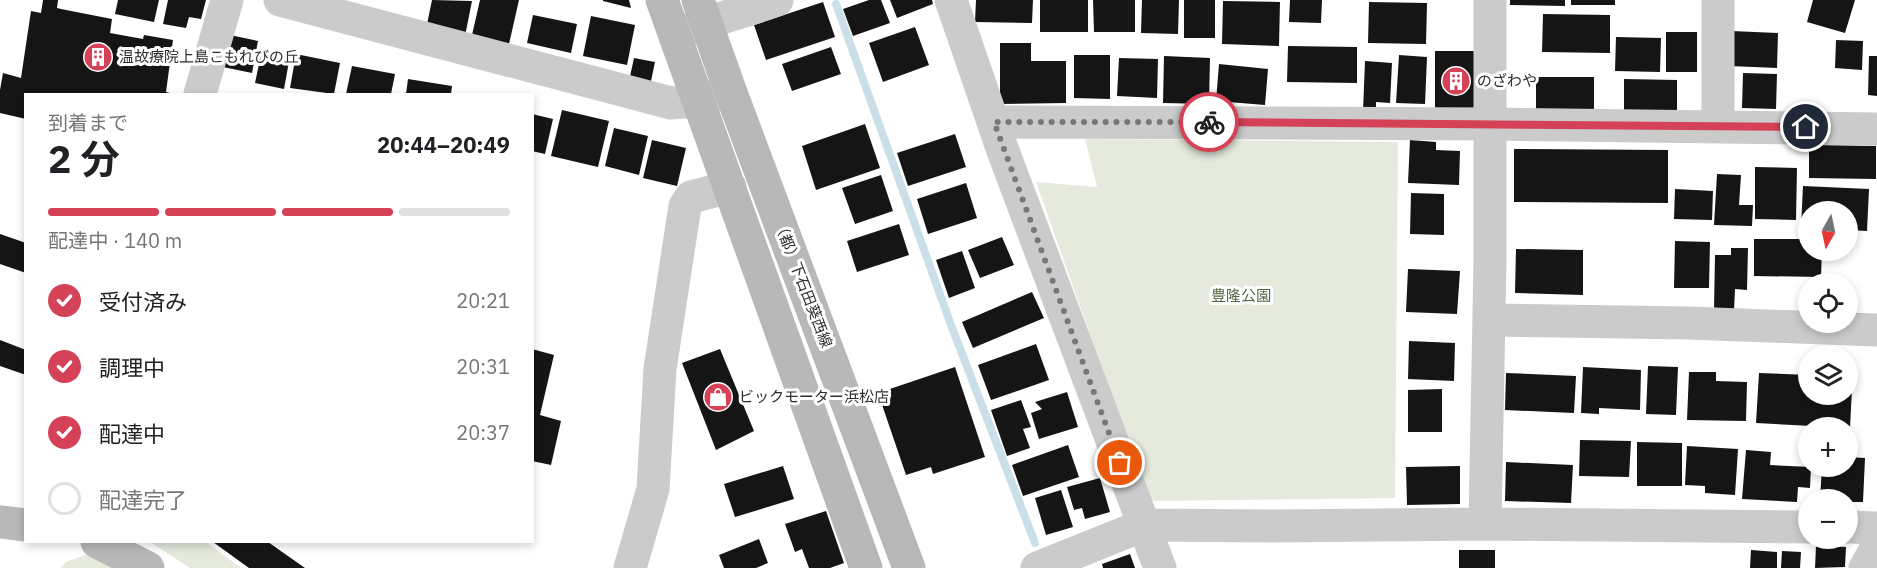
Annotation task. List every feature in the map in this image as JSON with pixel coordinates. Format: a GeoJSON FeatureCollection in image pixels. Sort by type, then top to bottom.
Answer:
{"type":"FeatureCollection","features":[{"type":"Feature","properties":{"kind":"street"},"geometry":{"type":"LineString","coordinates":[[201,93],[227,0]]}},
{"type":"Feature","properties":{"kind":"street"},"geometry":{"type":"LineString","coordinates":[[280,0],[670,103],[698,101],[730,90]]}},
{"type":"Feature","properties":{"kind":"street"},"geometry":{"type":"LineString","coordinates":[[662,0],[866,568]]}},
{"type":"Feature","properties":{"kind":"street"},"geometry":{"type":"LineString","coordinates":[[675,35],[702,11],[730,16],[777,0]]}},
{"type":"Feature","properties":{"kind":"street"},"geometry":{"type":"LineString","coordinates":[[951,0],[1096,401],[1160,568]]}},
{"type":"Feature","properties":{"kind":"street"},"geometry":{"type":"LineString","coordinates":[[1485,524],[1492,124],[1490,0]]}},
{"type":"Feature","properties":{"kind":"street"},"geometry":{"type":"LineString","coordinates":[[1718,0],[1718,126]]}},
{"type":"Feature","properties":{"kind":"street","name":"（都）下石田葵西線"},"geometry":{"type":"LineString","coordinates":[[702,11],[909,568]]}},
{"type":"Feature","properties":{"kind":"street"},"geometry":{"type":"LineString","coordinates":[[994,122],[1492,124],[1877,129]]}},
{"type":"Feature","properties":{"kind":"street"},"geometry":{"type":"LineString","coordinates":[[630,568],[653,489],[660,369],[685,206],[691,197],[730,187]]}},
{"type":"Feature","properties":{"kind":"street"},"geometry":{"type":"LineString","coordinates":[[1489,320],[1689,323],[1877,330]]}},
{"type":"Feature","properties":{"kind":"street"},"geometry":{"type":"LineString","coordinates":[[0,522],[24,525]]}},
{"type":"Feature","properties":{"kind":"street"},"geometry":{"type":"LineString","coordinates":[[1037,568],[1144,525],[1485,524],[1798,527]]}},
{"type":"Feature","properties":{"kind":"street"},"geometry":{"type":"LineString","coordinates":[[1858,527],[1877,528]]}},
{"type":"Feature","properties":{"kind":"street"},"geometry":{"type":"LineString","coordinates":[[98,543],[148,568]]}},
{"type":"Feature","properties":{"kind":"street"},"geometry":{"type":"LineString","coordinates":[[1865,568],[1877,547]]}},
{"type":"Feature","properties":{"kind":"green space","name":"豊隆公園"},"geometry":{"type":"Polygon","coordinates":[[[1085,139],[1398,142],[1395,498],[1149,501],[1036,182],[1097,187],[1085,139]]]}},
{"type":"Feature","properties":{"kind":"green space"},"geometry":{"type":"Polygon","coordinates":[[[152,543],[207,543],[241,568],[190,568],[152,543]]]}},
{"type":"Feature","properties":{"kind":"green space"},"geometry":{"type":"Polygon","coordinates":[[[85,555],[113,568],[61,568],[66,562],[85,555]]]}},
{"type":"Feature","properties":{"kind":"building","name":"温故療院上島こもれびの丘"},"geometry":{"type":"Polygon","coordinates":[[[43,0],[58,0],[57,8],[112,19],[110,33],[143,39],[144,35],[173,40],[166,92],[170,93],[24,93],[24,119],[0,113],[3,73],[21,78],[31,11],[41,13],[43,0]]]}},
{"type":"Feature","properties":{"kind":"building"},"geometry":{"type":"Polygon","coordinates":[[[118,0],[159,0],[154,22],[115,14],[118,0]]]}},
{"type":"Feature","properties":{"kind":"building"},"geometry":{"type":"Polygon","coordinates":[[[168,0],[206,0],[201,19],[189,17],[186,28],[163,24],[168,0]]]}},
{"type":"Feature","properties":{"kind":"building"},"geometry":{"type":"Polygon","coordinates":[[[432,0],[472,1],[465,36],[426,29],[432,0]]]}},
{"type":"Feature","properties":{"kind":"building"},"geometry":{"type":"Polygon","coordinates":[[[480,0],[519,0],[509,44],[472,35],[480,0]]]}},
{"type":"Feature","properties":{"kind":"building"},"geometry":{"type":"Polygon","coordinates":[[[629,0],[631,8],[603,1],[629,0]]]}},
{"type":"Feature","properties":{"kind":"building"},"geometry":{"type":"Polygon","coordinates":[[[869,0],[881,0],[890,23],[853,36],[843,9],[869,0]]]}},
{"type":"Feature","properties":{"kind":"building"},"geometry":{"type":"Polygon","coordinates":[[[890,0],[932,0],[933,4],[897,18],[890,0]]]}},
{"type":"Feature","properties":{"kind":"building"},"geometry":{"type":"Polygon","coordinates":[[[976,0],[1033,0],[1032,23],[975,22],[976,0]]]}},
{"type":"Feature","properties":{"kind":"building"},"geometry":{"type":"Polygon","coordinates":[[[1040,0],[1088,0],[1088,32],[1040,32],[1040,0]]]}},
{"type":"Feature","properties":{"kind":"building"},"geometry":{"type":"Polygon","coordinates":[[[1093,0],[1135,0],[1135,32],[1094,32],[1093,0]]]}},
{"type":"Feature","properties":{"kind":"building"},"geometry":{"type":"Polygon","coordinates":[[[1142,0],[1179,0],[1178,34],[1141,33],[1142,0]]]}},
{"type":"Feature","properties":{"kind":"building"},"geometry":{"type":"Polygon","coordinates":[[[1184,0],[1215,0],[1215,38],[1184,38],[1184,0]]]}},
{"type":"Feature","properties":{"kind":"building"},"geometry":{"type":"Polygon","coordinates":[[[1290,0],[1322,0],[1321,23],[1289,22],[1290,0]]]}},
{"type":"Feature","properties":{"kind":"building"},"geometry":{"type":"Polygon","coordinates":[[[1510,0],[1565,0],[1565,6],[1510,5],[1510,0]]]}},
{"type":"Feature","properties":{"kind":"building"},"geometry":{"type":"Polygon","coordinates":[[[1571,0],[1615,0],[1615,5],[1571,5],[1571,0]]]}},
{"type":"Feature","properties":{"kind":"building"},"geometry":{"type":"Polygon","coordinates":[[[1813,0],[1855,0],[1845,33],[1807,22],[1813,0]]]}},
{"type":"Feature","properties":{"kind":"building"},"geometry":{"type":"Polygon","coordinates":[[[1223,1],[1280,2],[1279,46],[1222,44],[1223,1]]]}},
{"type":"Feature","properties":{"kind":"building"},"geometry":{"type":"Polygon","coordinates":[[[823,2],[835,37],[766,60],[754,25],[823,2]]]}},
{"type":"Feature","properties":{"kind":"building"},"geometry":{"type":"Polygon","coordinates":[[[1369,2],[1427,3],[1426,44],[1368,43],[1369,2]]]}},
{"type":"Feature","properties":{"kind":"building"},"geometry":{"type":"Polygon","coordinates":[[[1543,14],[1610,15],[1610,53],[1542,52],[1543,14]]]}},
{"type":"Feature","properties":{"kind":"building"},"geometry":{"type":"Polygon","coordinates":[[[533,15],[577,24],[571,53],[527,43],[533,15]]]}},
{"type":"Feature","properties":{"kind":"building"},"geometry":{"type":"Polygon","coordinates":[[[591,16],[635,25],[627,65],[583,56],[591,16]]]}},
{"type":"Feature","properties":{"kind":"building"},"geometry":{"type":"Polygon","coordinates":[[[915,27],[929,65],[883,82],[869,43],[915,27]]]}},
{"type":"Feature","properties":{"kind":"building"},"geometry":{"type":"Polygon","coordinates":[[[1731,31],[1778,33],[1777,68],[1729,66],[1731,31]]]}},
{"type":"Feature","properties":{"kind":"building"},"geometry":{"type":"Polygon","coordinates":[[[1666,32],[1697,32],[1697,72],[1666,72],[1666,32]]]}},
{"type":"Feature","properties":{"kind":"building"},"geometry":{"type":"Polygon","coordinates":[[[230,35],[258,41],[252,73],[223,67],[230,35]]]}},
{"type":"Feature","properties":{"kind":"building"},"geometry":{"type":"Polygon","coordinates":[[[1616,37],[1661,38],[1660,72],[1615,71],[1616,37]]]}},
{"type":"Feature","properties":{"kind":"building"},"geometry":{"type":"Polygon","coordinates":[[[1836,40],[1863,41],[1862,70],[1835,68],[1836,40]]]}},
{"type":"Feature","properties":{"kind":"building"},"geometry":{"type":"Polygon","coordinates":[[[1000,43],[1031,43],[1031,61],[1066,61],[1066,103],[1000,104],[1000,43]]]}},
{"type":"Feature","properties":{"kind":"building"},"geometry":{"type":"Polygon","coordinates":[[[1288,46],[1357,47],[1357,83],[1287,82],[1288,46]]]}},
{"type":"Feature","properties":{"kind":"building"},"geometry":{"type":"Polygon","coordinates":[[[831,47],[841,74],[792,91],[782,64],[831,47]]]}},
{"type":"Feature","properties":{"kind":"building"},"geometry":{"type":"Polygon","coordinates":[[[262,50],[290,56],[284,89],[255,83],[262,50]]]}},
{"type":"Feature","properties":{"kind":"building","name":"のざわや"},"geometry":{"type":"Polygon","coordinates":[[[1435,51],[1477,51],[1476,111],[1435,111],[1435,51]]]}},
{"type":"Feature","properties":{"kind":"building"},"geometry":{"type":"Polygon","coordinates":[[[296,54],[340,63],[334,93],[290,88],[296,54]]]}},
{"type":"Feature","properties":{"kind":"building"},"geometry":{"type":"Polygon","coordinates":[[[1074,55],[1110,55],[1110,99],[1074,98],[1074,55]]]}},
{"type":"Feature","properties":{"kind":"building"},"geometry":{"type":"Polygon","coordinates":[[[1399,55],[1427,57],[1425,104],[1396,103],[1399,55]]]}},
{"type":"Feature","properties":{"kind":"building"},"geometry":{"type":"Polygon","coordinates":[[[1164,56],[1210,58],[1209,104],[1163,103],[1164,56]]]}},
{"type":"Feature","properties":{"kind":"building"},"geometry":{"type":"Polygon","coordinates":[[[1869,56],[1877,56],[1877,96],[1868,95],[1869,56]]]}},
{"type":"Feature","properties":{"kind":"building"},"geometry":{"type":"Polygon","coordinates":[[[634,58],[655,62],[650,86],[629,81],[634,58]]]}},
{"type":"Feature","properties":{"kind":"building"},"geometry":{"type":"Polygon","coordinates":[[[1119,58],[1158,59],[1157,98],[1117,96],[1119,58]]]}},
{"type":"Feature","properties":{"kind":"building"},"geometry":{"type":"Polygon","coordinates":[[[1365,61],[1392,63],[1390,103],[1376,102],[1376,111],[1363,111],[1365,61]]]}},
{"type":"Feature","properties":{"kind":"building"},"geometry":{"type":"Polygon","coordinates":[[[1219,64],[1268,69],[1265,105],[1216,101],[1219,64]]]}},
{"type":"Feature","properties":{"kind":"building"},"geometry":{"type":"Polygon","coordinates":[[[352,66],[395,74],[391,93],[346,93],[352,66]]]}},
{"type":"Feature","properties":{"kind":"building"},"geometry":{"type":"Polygon","coordinates":[[[1743,73],[1777,74],[1776,109],[1742,108],[1743,73]]]}},
{"type":"Feature","properties":{"kind":"building"},"geometry":{"type":"Polygon","coordinates":[[[1536,77],[1594,77],[1594,112],[1536,112],[1536,77]]]}},
{"type":"Feature","properties":{"kind":"building"},"geometry":{"type":"Polygon","coordinates":[[[408,79],[452,86],[451,93],[406,93],[408,79]]]}},
{"type":"Feature","properties":{"kind":"building"},"geometry":{"type":"Polygon","coordinates":[[[1624,79],[1677,80],[1677,114],[1624,113],[1624,79]]]}},
{"type":"Feature","properties":{"kind":"building"},"geometry":{"type":"Polygon","coordinates":[[[562,110],[609,121],[598,167],[551,156],[562,110]]]}},
{"type":"Feature","properties":{"kind":"building"},"geometry":{"type":"Polygon","coordinates":[[[534,114],[553,119],[545,154],[534,151],[534,114]]]}},
{"type":"Feature","properties":{"kind":"building"},"geometry":{"type":"Polygon","coordinates":[[[865,124],[880,168],[816,190],[802,146],[865,124]]]}},
{"type":"Feature","properties":{"kind":"building"},"geometry":{"type":"Polygon","coordinates":[[[614,128],[648,136],[639,175],[605,166],[614,128]]]}},
{"type":"Feature","properties":{"kind":"building"},"geometry":{"type":"Polygon","coordinates":[[[955,134],[966,167],[908,186],[897,153],[955,134]]]}},
{"type":"Feature","properties":{"kind":"building"},"geometry":{"type":"Polygon","coordinates":[[[652,140],[686,148],[677,186],[643,178],[652,140]]]}},
{"type":"Feature","properties":{"kind":"building"},"geometry":{"type":"Polygon","coordinates":[[[1410,140],[1436,142],[1436,150],[1460,151],[1459,185],[1408,183],[1410,140]]]}},
{"type":"Feature","properties":{"kind":"building"},"geometry":{"type":"Polygon","coordinates":[[[1809,145],[1876,146],[1876,179],[1809,178],[1809,145]]]}},
{"type":"Feature","properties":{"kind":"building"},"geometry":{"type":"Polygon","coordinates":[[[1514,149],[1668,150],[1668,203],[1514,202],[1514,149]]]}},
{"type":"Feature","properties":{"kind":"building"},"geometry":{"type":"Polygon","coordinates":[[[1755,167],[1797,168],[1796,220],[1755,219],[1755,167]]]}},
{"type":"Feature","properties":{"kind":"building"},"geometry":{"type":"Polygon","coordinates":[[[1717,174],[1741,175],[1739,205],[1753,205],[1752,226],[1714,225],[1717,174]]]}},
{"type":"Feature","properties":{"kind":"building"},"geometry":{"type":"Polygon","coordinates":[[[881,175],[893,211],[855,224],[842,188],[881,175]]]}},
{"type":"Feature","properties":{"kind":"building"},"geometry":{"type":"Polygon","coordinates":[[[966,183],[977,218],[928,234],[917,199],[966,183]]]}},
{"type":"Feature","properties":{"kind":"building"},"geometry":{"type":"Polygon","coordinates":[[[1803,186],[1869,189],[1867,231],[1858,231],[1858,201],[1802,201],[1803,186]]]}},
{"type":"Feature","properties":{"kind":"building"},"geometry":{"type":"Polygon","coordinates":[[[1675,189],[1713,191],[1712,220],[1674,219],[1675,189]]]}},
{"type":"Feature","properties":{"kind":"building"},"geometry":{"type":"Polygon","coordinates":[[[1411,193],[1444,194],[1444,235],[1410,234],[1411,193]]]}},
{"type":"Feature","properties":{"kind":"building"},"geometry":{"type":"Polygon","coordinates":[[[899,224],[909,255],[857,272],[847,241],[899,224]]]}},
{"type":"Feature","properties":{"kind":"building"},"geometry":{"type":"Polygon","coordinates":[[[0,234],[24,242],[24,272],[0,264],[0,234]]]}},
{"type":"Feature","properties":{"kind":"building"},"geometry":{"type":"Polygon","coordinates":[[[1002,237],[1014,265],[980,278],[968,250],[1002,237]]]}},
{"type":"Feature","properties":{"kind":"building"},"geometry":{"type":"Polygon","coordinates":[[[1754,239],[1798,239],[1798,261],[1822,261],[1821,273],[1798,273],[1798,277],[1754,276],[1754,239]]]}},
{"type":"Feature","properties":{"kind":"building"},"geometry":{"type":"Polygon","coordinates":[[[1675,241],[1710,242],[1709,288],[1674,288],[1675,241]]]}},
{"type":"Feature","properties":{"kind":"building"},"geometry":{"type":"Polygon","coordinates":[[[1731,248],[1748,248],[1747,290],[1735,289],[1734,311],[1714,310],[1715,255],[1731,255],[1731,248]]]}},
{"type":"Feature","properties":{"kind":"building"},"geometry":{"type":"Polygon","coordinates":[[[1516,249],[1583,250],[1583,295],[1515,293],[1516,249]]]}},
{"type":"Feature","properties":{"kind":"building"},"geometry":{"type":"Polygon","coordinates":[[[962,251],[975,288],[949,298],[936,260],[962,251]]]}},
{"type":"Feature","properties":{"kind":"building"},"geometry":{"type":"Polygon","coordinates":[[[1408,269],[1460,271],[1457,314],[1406,312],[1408,269]]]}},
{"type":"Feature","properties":{"kind":"building"},"geometry":{"type":"Polygon","coordinates":[[[1032,292],[1044,318],[973,348],[962,322],[1032,292]]]}},
{"type":"Feature","properties":{"kind":"building"},"geometry":{"type":"Polygon","coordinates":[[[0,340],[24,349],[24,374],[0,366],[0,340]]]}},
{"type":"Feature","properties":{"kind":"building"},"geometry":{"type":"Polygon","coordinates":[[[1409,341],[1455,343],[1454,381],[1408,379],[1409,341]]]}},
{"type":"Feature","properties":{"kind":"building"},"geometry":{"type":"Polygon","coordinates":[[[1036,344],[1049,380],[991,400],[978,365],[1036,344]]]}},
{"type":"Feature","properties":{"kind":"building","name":"ビックモーター浜松店"},"geometry":{"type":"Polygon","coordinates":[[[720,349],[754,431],[716,450],[682,363],[720,349]]]}},
{"type":"Feature","properties":{"kind":"building"},"geometry":{"type":"Polygon","coordinates":[[[534,350],[554,355],[540,415],[561,421],[551,465],[534,461],[534,350]]]}},
{"type":"Feature","properties":{"kind":"building"},"geometry":{"type":"Polygon","coordinates":[[[1648,366],[1678,367],[1676,415],[1646,414],[1648,366]]]}},
{"type":"Feature","properties":{"kind":"building"},"geometry":{"type":"Polygon","coordinates":[[[955,367],[985,457],[933,474],[931,467],[906,475],[878,393],[955,367]]]}},
{"type":"Feature","properties":{"kind":"building"},"geometry":{"type":"Polygon","coordinates":[[[1583,367],[1641,370],[1640,410],[1599,408],[1599,414],[1581,413],[1583,367]]]}},
{"type":"Feature","properties":{"kind":"building"},"geometry":{"type":"Polygon","coordinates":[[[1689,372],[1716,372],[1716,381],[1747,382],[1746,421],[1687,420],[1689,372]]]}},
{"type":"Feature","properties":{"kind":"building"},"geometry":{"type":"Polygon","coordinates":[[[1506,373],[1576,376],[1574,413],[1505,410],[1506,373]]]}},
{"type":"Feature","properties":{"kind":"building"},"geometry":{"type":"Polygon","coordinates":[[[1759,373],[1798,375],[1798,405],[1851,405],[1851,417],[1798,417],[1798,425],[1756,423],[1759,373]]]}},
{"type":"Feature","properties":{"kind":"building"},"geometry":{"type":"Polygon","coordinates":[[[1442,389],[1442,432],[1408,432],[1408,390],[1442,389]]]}},
{"type":"Feature","properties":{"kind":"building"},"geometry":{"type":"Polygon","coordinates":[[[1067,392],[1078,427],[1039,439],[1031,413],[1042,409],[1035,402],[1067,392]]]}},
{"type":"Feature","properties":{"kind":"building"},"geometry":{"type":"Polygon","coordinates":[[[1021,400],[1031,427],[1023,429],[1030,448],[1007,456],[991,410],[1021,400]]]}},
{"type":"Feature","properties":{"kind":"building"},"geometry":{"type":"Polygon","coordinates":[[[1580,440],[1631,441],[1629,477],[1579,476],[1580,440]]]}},
{"type":"Feature","properties":{"kind":"building"},"geometry":{"type":"Polygon","coordinates":[[[1637,442],[1682,443],[1682,486],[1637,486],[1637,442]]]}},
{"type":"Feature","properties":{"kind":"building"},"geometry":{"type":"Polygon","coordinates":[[[1068,445],[1079,477],[1023,496],[1012,465],[1068,445]]]}},
{"type":"Feature","properties":{"kind":"building"},"geometry":{"type":"Polygon","coordinates":[[[1687,446],[1738,449],[1735,495],[1705,493],[1705,486],[1685,485],[1687,446]]]}},
{"type":"Feature","properties":{"kind":"building"},"geometry":{"type":"Polygon","coordinates":[[[1746,450],[1771,452],[1770,465],[1798,466],[1798,477],[1811,477],[1810,488],[1798,487],[1797,502],[1742,499],[1746,450]]]}},
{"type":"Feature","properties":{"kind":"building"},"geometry":{"type":"Polygon","coordinates":[[[1858,458],[1865,458],[1863,502],[1858,502],[1858,489],[1821,489],[1821,477],[1858,477],[1858,458]]]}},
{"type":"Feature","properties":{"kind":"building"},"geometry":{"type":"Polygon","coordinates":[[[1506,462],[1573,465],[1571,503],[1505,501],[1506,462]]]}},
{"type":"Feature","properties":{"kind":"building"},"geometry":{"type":"Polygon","coordinates":[[[783,466],[794,499],[735,517],[724,484],[783,466]]]}},
{"type":"Feature","properties":{"kind":"building"},"geometry":{"type":"Polygon","coordinates":[[[1460,466],[1460,504],[1407,505],[1406,467],[1460,466]]]}},
{"type":"Feature","properties":{"kind":"building"},"geometry":{"type":"Polygon","coordinates":[[[1100,478],[1110,512],[1085,519],[1082,508],[1074,510],[1067,487],[1100,478]]]}},
{"type":"Feature","properties":{"kind":"building"},"geometry":{"type":"Polygon","coordinates":[[[1061,490],[1073,527],[1046,535],[1035,498],[1061,490]]]}},
{"type":"Feature","properties":{"kind":"building"},"geometry":{"type":"Polygon","coordinates":[[[826,511],[844,563],[830,568],[809,568],[802,549],[795,552],[785,524],[826,511]]]}},
{"type":"Feature","properties":{"kind":"building"},"geometry":{"type":"Polygon","coordinates":[[[759,539],[768,563],[756,568],[724,568],[719,555],[759,539]]]}},
{"type":"Feature","properties":{"kind":"building"},"geometry":{"type":"Polygon","coordinates":[[[214,543],[269,543],[305,568],[249,568],[214,543]]]}},
{"type":"Feature","properties":{"kind":"building"},"geometry":{"type":"Polygon","coordinates":[[[1816,549],[1846,549],[1845,567],[1815,568],[1816,549]]]}},
{"type":"Feature","properties":{"kind":"building"},"geometry":{"type":"Polygon","coordinates":[[[1459,550],[1495,550],[1495,568],[1459,568],[1459,550]]]}},
{"type":"Feature","properties":{"kind":"building"},"geometry":{"type":"Polygon","coordinates":[[[1751,550],[1777,552],[1777,568],[1750,568],[1751,550]]]}},
{"type":"Feature","properties":{"kind":"building"},"geometry":{"type":"Polygon","coordinates":[[[1782,551],[1801,552],[1800,568],[1781,568],[1782,551]]]}},
{"type":"Feature","properties":{"kind":"building"},"geometry":{"type":"Polygon","coordinates":[[[1130,554],[1135,568],[1103,568],[1102,564],[1130,554]]]}},
{"type":"Feature","properties":{"kind":"waterway"},"geometry":{"type":"LineString","coordinates":[[836,4],[951,325],[1035,543]]}},
{"type":"Feature","properties":{"kind":"way so far"},"geometry":{"type":"LineString","coordinates":[[1120,463],[1018,193],[994,122],[1209,122]]}},
{"type":"Feature","properties":{"kind":"place","name":"温故療院上島こもれびの丘"},"geometry":{"type":"Point","coordinates":[98,57]}},
{"type":"Feature","properties":{"kind":"place","name":"のざわや"},"geometry":{"type":"Point","coordinates":[1456,81]}},
{"type":"Feature","properties":{"kind":"place","name":"ビックモーター浜松店"},"geometry":{"type":"Point","coordinates":[718,397]}},
{"type":"Feature","properties":{"kind":"route"},"geometry":{"type":"LineString","coordinates":[[1209,122],[1806,127]]}}]}
